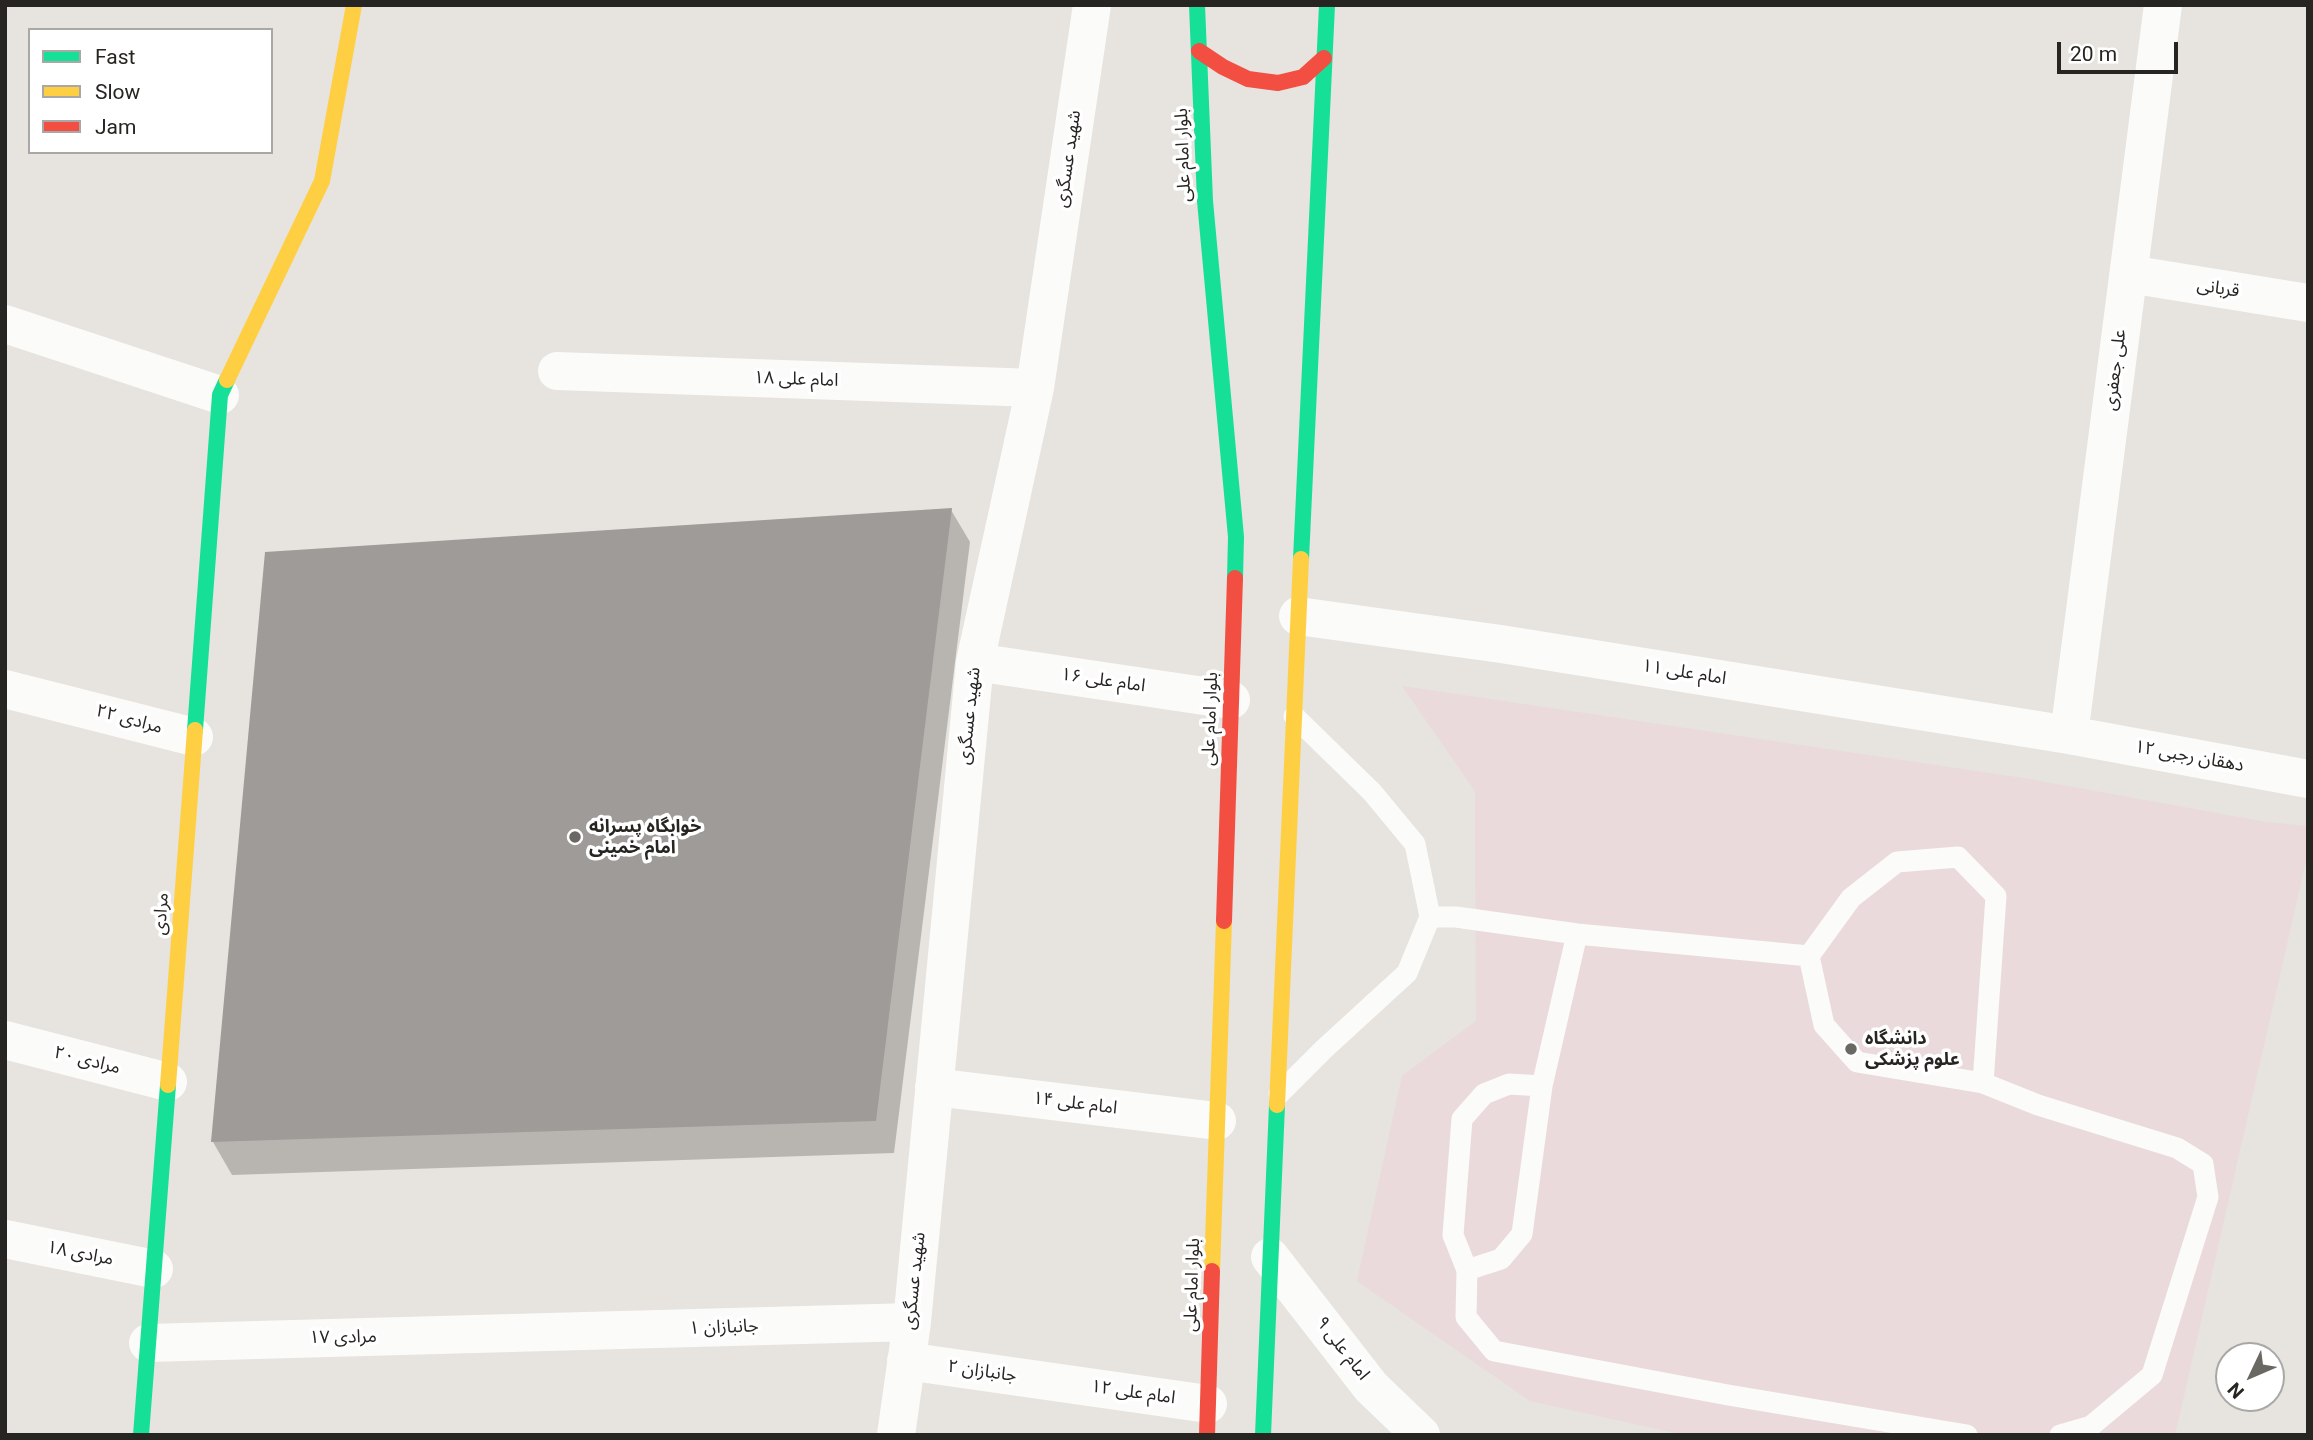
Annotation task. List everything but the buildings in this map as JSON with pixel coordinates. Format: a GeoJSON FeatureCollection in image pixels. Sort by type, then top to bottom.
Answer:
{"type":"FeatureCollection","features":[{"type":"Feature","properties":{"kind":"main road"},"geometry":{"type":"LineString","coordinates":[[220,396],[322,181],[354,5]]}},
{"type":"Feature","properties":{"kind":"main road","name":"بلوار امام علی"},"geometry":{"type":"LineString","coordinates":[[1197,5],[1205,201],[1236,537],[1207,1419]]}},
{"type":"Feature","properties":{"kind":"main road"},"geometry":{"type":"LineString","coordinates":[[1263,1435],[1327,5]]}},
{"type":"Feature","properties":{"kind":"main road"},"geometry":{"type":"LineString","coordinates":[[1199,51],[1248,79],[1278,83],[1303,77],[1324,58]]}},
{"type":"Feature","properties":{"kind":"main road","name":"مرادی"},"geometry":{"type":"LineString","coordinates":[[141,1435],[220,396]]}},
{"type":"Feature","properties":{"kind":"street","name":"شهید عسگری"},"geometry":{"type":"LineString","coordinates":[[896,1435],[912,1322],[975,662],[1035,388],[1092,5]]}},
{"type":"Feature","properties":{"kind":"street","name":"علی جعفری"},"geometry":{"type":"LineString","coordinates":[[2069,735],[2163,5]]}},
{"type":"Feature","properties":{"kind":"street","name":"قربانی"},"geometry":{"type":"LineString","coordinates":[[2129,274],[2308,303]]}},
{"type":"Feature","properties":{"kind":"street"},"geometry":{"type":"LineString","coordinates":[[6,329],[220,396]]}},
{"type":"Feature","properties":{"kind":"street","name":"امام علی ۱۸"},"geometry":{"type":"LineString","coordinates":[[557,371],[1035,388]]}},
{"type":"Feature","properties":{"kind":"street","name":"امام علی ۱۱"},"geometry":{"type":"LineString","coordinates":[[1298,616],[1501,644],[2069,735]]}},
{"type":"Feature","properties":{"kind":"street","name":"امام علی ۱۶"},"geometry":{"type":"LineString","coordinates":[[975,662],[1231,700]]}},
{"type":"Feature","properties":{"kind":"street","name":"مرادی ۲۲"},"geometry":{"type":"LineString","coordinates":[[5,689],[194,737]]}},
{"type":"Feature","properties":{"kind":"street","name":"دهقان رجبی ۱۲"},"geometry":{"type":"LineString","coordinates":[[2069,735],[2308,779]]}},
{"type":"Feature","properties":{"kind":"street","name":"مرادی ۲۰"},"geometry":{"type":"LineString","coordinates":[[5,1040],[168,1082]]}},
{"type":"Feature","properties":{"kind":"street","name":"امام علی ۱۴"},"geometry":{"type":"LineString","coordinates":[[934,1087],[1217,1121]]}},
{"type":"Feature","properties":{"kind":"street","name":"مرادی ۱۸"},"geometry":{"type":"LineString","coordinates":[[5,1240],[154,1269]]}},
{"type":"Feature","properties":{"kind":"street","name":"امام علی ۹"},"geometry":{"type":"LineString","coordinates":[[1270,1257],[1371,1387],[1421,1435]]}},
{"type":"Feature","properties":{"kind":"street","name":"جانبازان ۱"},"geometry":{"type":"LineString","coordinates":[[537,1333],[912,1322]]}},
{"type":"Feature","properties":{"kind":"street","name":"مرادی ۱۷"},"geometry":{"type":"LineString","coordinates":[[148,1343],[537,1333]]}},
{"type":"Feature","properties":{"kind":"street","name":"جانبازان ۲"},"geometry":{"type":"LineString","coordinates":[[906,1361],[1057,1383]]}},
{"type":"Feature","properties":{"kind":"street","name":"امام علی ۱۲"},"geometry":{"type":"LineString","coordinates":[[1057,1383],[1207,1419]]}},
{"type":"Feature","properties":{"kind":"lane"},"geometry":{"type":"LineString","coordinates":[[1277,1096],[1407,973],[1430,917],[1415,844],[1373,792],[1294,716]]}},
{"type":"Feature","properties":{"kind":"lane"},"geometry":{"type":"LineString","coordinates":[[1983,1083],[1996,896],[1958,857],[1897,862],[1851,898],[1809,956],[1824,1025],[1857,1062],[1983,1083],[2038,1105],[2177,1148],[2203,1164],[2208,1197],[2152,1375],[2091,1426],[2060,1435]]}},
{"type":"Feature","properties":{"kind":"lane"},"geometry":{"type":"LineString","coordinates":[[1430,917],[1456,917],[1577,934],[1809,956]]}},
{"type":"Feature","properties":{"kind":"lane"},"geometry":{"type":"LineString","coordinates":[[1467,1270],[1501,1259],[1522,1234],[1542,1086],[1577,934]]}},
{"type":"Feature","properties":{"kind":"lane"},"geometry":{"type":"LineString","coordinates":[[1542,1086],[1509,1084],[1485,1094],[1462,1119],[1453,1235],[1467,1270],[1466,1317],[1494,1350],[1728,1395],[1967,1435]]}},
{"type":"Feature","properties":{"kind":"shaded area","name":"دانشگاه علوم پزشکی"},"geometry":{"type":"Polygon","coordinates":[[[1402,686],[2023,778],[2266,822],[2308,826],[2308,852],[2175,1435],[1685,1435],[1530,1401],[1357,1281],[1402,1076],[1476,1021],[1475,791],[1402,686]]]}},
{"type":"Feature","properties":{"kind":"traffic: fast"},"geometry":{"type":"LineString","coordinates":[[1197,5],[1205,201],[1236,537],[1235,578]]}},
{"type":"Feature","properties":{"kind":"traffic: fast"},"geometry":{"type":"LineString","coordinates":[[1301,559],[1327,5]]}},
{"type":"Feature","properties":{"kind":"traffic: fast"},"geometry":{"type":"LineString","coordinates":[[195,730],[220,395],[227,380]]}},
{"type":"Feature","properties":{"kind":"traffic: fast"},"geometry":{"type":"LineString","coordinates":[[141,1435],[168,1085]]}},
{"type":"Feature","properties":{"kind":"traffic: fast"},"geometry":{"type":"LineString","coordinates":[[1263,1435],[1277,1105]]}},
{"type":"Feature","properties":{"kind":"traffic: slow"},"geometry":{"type":"LineString","coordinates":[[227,380],[322,181],[354,5]]}},
{"type":"Feature","properties":{"kind":"traffic: slow"},"geometry":{"type":"LineString","coordinates":[[1277,1105],[1301,559]]}},
{"type":"Feature","properties":{"kind":"traffic: slow"},"geometry":{"type":"LineString","coordinates":[[168,1085],[195,730]]}},
{"type":"Feature","properties":{"kind":"traffic: slow"},"geometry":{"type":"LineString","coordinates":[[1212,1271],[1224,921]]}},
{"type":"Feature","properties":{"kind":"traffic: jam"},"geometry":{"type":"LineString","coordinates":[[1199,51],[1248,79],[1278,83],[1303,77],[1324,58]]}},
{"type":"Feature","properties":{"kind":"traffic: jam"},"geometry":{"type":"LineString","coordinates":[[1224,921],[1235,578]]}},
{"type":"Feature","properties":{"kind":"traffic: jam"},"geometry":{"type":"LineString","coordinates":[[1207,1435],[1212,1271]]}},
{"type":"Feature","properties":{"kind":"place","name":"خوابگاه پسرانه امام خمینی"},"geometry":{"type":"Point","coordinates":[575,837]}},
{"type":"Feature","properties":{"kind":"place","name":"دانشگاه علوم پزشکی"},"geometry":{"type":"Point","coordinates":[1851,1049]}}]}
